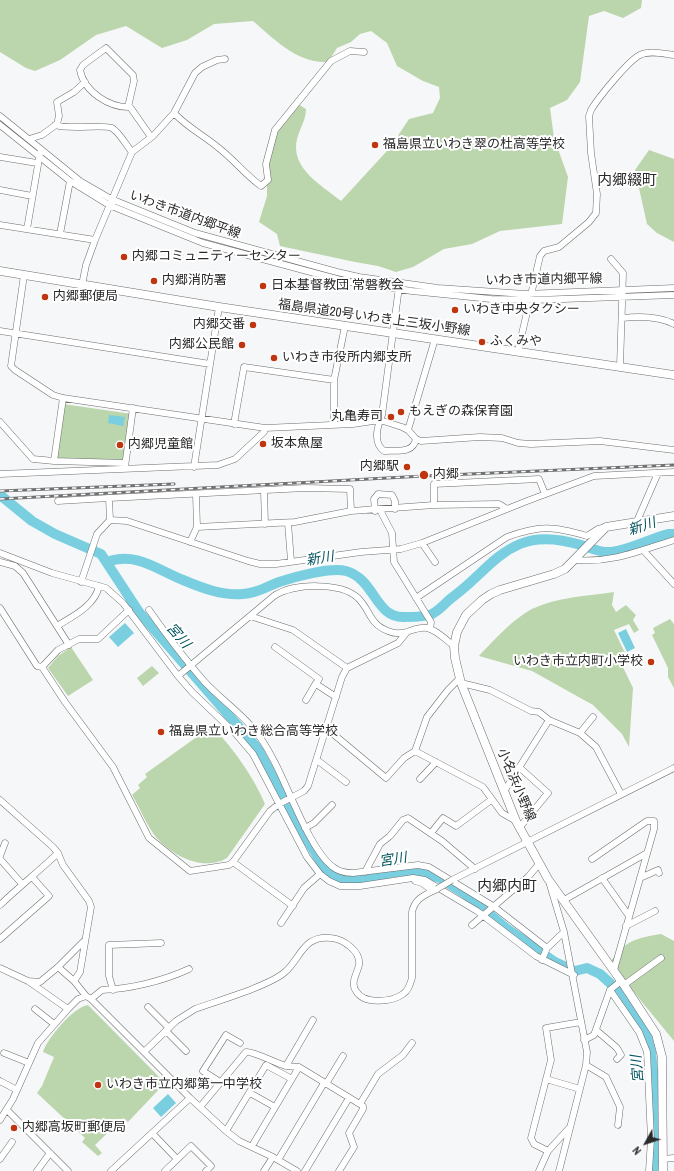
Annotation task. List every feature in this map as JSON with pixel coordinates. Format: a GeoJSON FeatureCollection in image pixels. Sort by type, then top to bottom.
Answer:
{"type":"FeatureCollection","features":[{"type":"Feature","properties":{"kind":"main road","name":"福島県道20号いわき上三坂小野線"},"geometry":{"type":"LineString","coordinates":[[0,271],[82,286],[674,375]]}},
{"type":"Feature","properties":{"kind":"main road","name":"小名浜小野線"},"geometry":{"type":"LineString","coordinates":[[663,1171],[662,1057],[660,1045],[649,1021],[548,879],[518,824],[460,681],[454,646],[460,625],[466,615],[482,600],[500,590],[554,574],[565,569],[577,558],[592,539],[606,527],[674,516]]}},
{"type":"Feature","properties":{"kind":"street"},"geometry":{"type":"LineString","coordinates":[[128,107],[134,81],[133,75],[109,49],[106,48],[81,67],[80,73],[92,90],[110,103],[119,107],[128,107],[130,107],[152,136]]}},
{"type":"Feature","properties":{"kind":"street"},"geometry":{"type":"LineString","coordinates":[[174,114],[195,132],[206,137],[221,149],[248,176],[261,186],[268,180],[266,164],[275,130],[331,61],[350,51],[364,52]]}},
{"type":"Feature","properties":{"kind":"street"},"geometry":{"type":"LineString","coordinates":[[518,351],[540,256],[544,251],[559,246],[589,222],[596,213],[597,194],[591,153],[588,116],[590,110],[618,75],[640,55],[650,52],[674,55]]}},
{"type":"Feature","properties":{"kind":"street"},"geometry":{"type":"LineString","coordinates":[[82,286],[86,266],[95,240],[132,152],[152,136],[174,114],[195,73],[202,67],[217,60],[224,59]]}},
{"type":"Feature","properties":{"kind":"street"},"geometry":{"type":"LineString","coordinates":[[56,125],[58,119],[57,102],[74,92],[85,82]]}},
{"type":"Feature","properties":{"kind":"street","name":"いわき市道内郷平線"},"geometry":{"type":"LineString","coordinates":[[0,116],[29,139],[40,153],[70,182],[110,202],[225,242],[399,286],[531,297],[622,297],[674,295]]}},
{"type":"Feature","properties":{"kind":"street","name":"いわき市道内郷平線"},"geometry":{"type":"LineString","coordinates":[[0,125],[110,202]]}},
{"type":"Feature","properties":{"kind":"street"},"geometry":{"type":"LineString","coordinates":[[29,139],[42,134],[56,125],[88,128],[109,127],[115,131],[132,152]]}},
{"type":"Feature","properties":{"kind":"street"},"geometry":{"type":"LineString","coordinates":[[27,229],[37,163],[40,153]]}},
{"type":"Feature","properties":{"kind":"street"},"geometry":{"type":"LineString","coordinates":[[0,157],[37,163]]}},
{"type":"Feature","properties":{"kind":"street"},"geometry":{"type":"LineString","coordinates":[[60,234],[70,182]]}},
{"type":"Feature","properties":{"kind":"street"},"geometry":{"type":"LineString","coordinates":[[0,190],[32,196]]}},
{"type":"Feature","properties":{"kind":"street"},"geometry":{"type":"LineString","coordinates":[[0,225],[95,240]]}},
{"type":"Feature","properties":{"kind":"street"},"geometry":{"type":"LineString","coordinates":[[611,259],[623,272],[620,366]]}},
{"type":"Feature","properties":{"kind":"street"},"geometry":{"type":"LineString","coordinates":[[24,275],[11,366],[53,394],[63,398],[265,428],[334,425],[380,420],[408,430],[416,439],[425,441],[480,437],[502,438],[518,443],[531,444],[600,441],[674,450]]}},
{"type":"Feature","properties":{"kind":"street"},"geometry":{"type":"LineString","coordinates":[[399,286],[380,420],[377,426],[378,444],[384,451],[410,450],[414,447],[416,439]]}},
{"type":"Feature","properties":{"kind":"street","name":"いわき市道内郷平線"},"geometry":{"type":"LineString","coordinates":[[531,297],[623,290],[674,288]]}},
{"type":"Feature","properties":{"kind":"street"},"geometry":{"type":"LineString","coordinates":[[194,467],[219,307]]}},
{"type":"Feature","properties":{"kind":"street"},"geometry":{"type":"LineString","coordinates":[[622,318],[641,316],[669,321],[674,324]]}},
{"type":"Feature","properties":{"kind":"street"},"geometry":{"type":"LineString","coordinates":[[334,425],[334,380],[345,326]]}},
{"type":"Feature","properties":{"kind":"street"},"geometry":{"type":"LineString","coordinates":[[0,330],[210,364]]}},
{"type":"Feature","properties":{"kind":"street"},"geometry":{"type":"LineString","coordinates":[[408,430],[435,339]]}},
{"type":"Feature","properties":{"kind":"street"},"geometry":{"type":"LineString","coordinates":[[234,424],[244,367],[334,380]]}},
{"type":"Feature","properties":{"kind":"street"},"geometry":{"type":"LineString","coordinates":[[54,461],[63,398]]}},
{"type":"Feature","properties":{"kind":"street"},"geometry":{"type":"LineString","coordinates":[[125,466],[133,408]]}},
{"type":"Feature","properties":{"kind":"street"},"geometry":{"type":"LineString","coordinates":[[0,422],[33,459],[125,466],[194,467],[218,465],[235,459],[264,432],[265,428]]}},
{"type":"Feature","properties":{"kind":"street"},"geometry":{"type":"LineString","coordinates":[[0,474],[125,466]]}},
{"type":"Feature","properties":{"kind":"street"},"geometry":{"type":"LineString","coordinates":[[81,580],[95,539],[100,529],[110,520],[127,521],[260,564],[361,552],[393,550],[422,543],[594,476],[674,472]]}},
{"type":"Feature","properties":{"kind":"street"},"geometry":{"type":"LineString","coordinates":[[637,521],[658,473]]}},
{"type":"Feature","properties":{"kind":"street"},"geometry":{"type":"LineString","coordinates":[[434,505],[434,484],[539,479],[545,494]]}},
{"type":"Feature","properties":{"kind":"street"},"geometry":{"type":"LineString","coordinates":[[58,501],[305,488],[350,488],[351,511]]}},
{"type":"Feature","properties":{"kind":"street"},"geometry":{"type":"LineString","coordinates":[[264,491],[265,524]]}},
{"type":"Feature","properties":{"kind":"street"},"geometry":{"type":"LineString","coordinates":[[190,542],[197,528],[196,494]]}},
{"type":"Feature","properties":{"kind":"street"},"geometry":{"type":"LineString","coordinates":[[395,509],[395,501],[392,495],[378,494],[374,499],[378,511],[392,533],[394,562],[428,618],[430,629]]}},
{"type":"Feature","properties":{"kind":"street"},"geometry":{"type":"LineString","coordinates":[[109,498],[110,520]]}},
{"type":"Feature","properties":{"kind":"street"},"geometry":{"type":"LineString","coordinates":[[197,528],[288,523],[351,511],[378,511],[434,505],[498,504],[507,509]]}},
{"type":"Feature","properties":{"kind":"street"},"geometry":{"type":"LineString","coordinates":[[288,523],[291,561]]}},
{"type":"Feature","properties":{"kind":"street"},"geometry":{"type":"LineString","coordinates":[[417,599],[506,537],[523,531],[546,527],[557,528],[587,536],[598,529],[606,527]]}},
{"type":"Feature","properties":{"kind":"street"},"geometry":{"type":"LineString","coordinates":[[577,558],[589,562],[616,559],[674,540]]}},
{"type":"Feature","properties":{"kind":"street"},"geometry":{"type":"LineString","coordinates":[[422,543],[435,562]]}},
{"type":"Feature","properties":{"kind":"street"},"geometry":{"type":"LineString","coordinates":[[644,551],[674,584]]}},
{"type":"Feature","properties":{"kind":"street"},"geometry":{"type":"LineString","coordinates":[[0,553],[99,586],[112,593],[129,610],[153,645],[253,754],[307,857],[320,874],[329,881],[340,886],[360,886],[406,879],[425,880],[485,915],[543,959],[574,974]]}},
{"type":"Feature","properties":{"kind":"street"},"geometry":{"type":"LineString","coordinates":[[0,562],[15,566],[23,573],[69,645]]}},
{"type":"Feature","properties":{"kind":"street"},"geometry":{"type":"LineString","coordinates":[[23,573],[28,563]]}},
{"type":"Feature","properties":{"kind":"street"},"geometry":{"type":"LineString","coordinates":[[57,626],[86,608],[98,591],[99,586]]}},
{"type":"Feature","properties":{"kind":"street"},"geometry":{"type":"LineString","coordinates":[[179,674],[274,596],[284,590],[325,587],[340,589],[357,597],[375,625],[394,633],[407,632],[420,628],[430,629],[454,646]]}},
{"type":"Feature","properties":{"kind":"street"},"geometry":{"type":"LineString","coordinates":[[0,608],[37,666],[42,667],[65,702],[113,767],[145,832],[152,841],[190,871],[222,866],[232,862],[265,816],[280,803],[304,791],[308,786],[336,697],[347,668],[398,643],[407,632]]}},
{"type":"Feature","properties":{"kind":"street"},"geometry":{"type":"LineString","coordinates":[[42,667],[58,650],[79,639],[98,638],[129,610]]}},
{"type":"Feature","properties":{"kind":"street"},"geometry":{"type":"LineString","coordinates":[[149,610],[190,666],[253,727],[274,760],[305,828],[315,845],[332,867],[343,872],[365,872],[418,865],[429,867],[493,907],[546,950]]}},
{"type":"Feature","properties":{"kind":"street"},"geometry":{"type":"LineString","coordinates":[[250,616],[292,630],[347,668]]}},
{"type":"Feature","properties":{"kind":"street"},"geometry":{"type":"LineString","coordinates":[[275,647],[319,679],[306,700]]}},
{"type":"Feature","properties":{"kind":"street"},"geometry":{"type":"LineString","coordinates":[[326,728],[386,778],[404,758],[415,751],[427,717],[448,690],[460,681],[490,690],[531,711],[538,712],[550,720],[588,739],[602,754],[621,794]]}},
{"type":"Feature","properties":{"kind":"street"},"geometry":{"type":"LineString","coordinates":[[316,683],[336,697]]}},
{"type":"Feature","properties":{"kind":"street"},"geometry":{"type":"LineString","coordinates":[[580,734],[593,717]]}},
{"type":"Feature","properties":{"kind":"street"},"geometry":{"type":"LineString","coordinates":[[505,790],[550,720]]}},
{"type":"Feature","properties":{"kind":"street"},"geometry":{"type":"LineString","coordinates":[[415,751],[483,788],[502,813],[518,824],[548,793],[519,767]]}},
{"type":"Feature","properties":{"kind":"street"},"geometry":{"type":"LineString","coordinates":[[317,760],[346,782]]}},
{"type":"Feature","properties":{"kind":"street"},"geometry":{"type":"LineString","coordinates":[[420,779],[436,762]]}},
{"type":"Feature","properties":{"kind":"street"},"geometry":{"type":"LineString","coordinates":[[144,1052],[183,1015],[277,978],[290,968],[305,946],[319,938],[337,939],[353,949],[359,962],[354,981],[354,989],[360,996],[381,1001],[401,995],[409,987],[412,978],[412,912],[413,905],[422,896],[527,841],[674,768]]}},
{"type":"Feature","properties":{"kind":"street"},"geometry":{"type":"LineString","coordinates":[[431,833],[443,818],[456,826],[491,800]]}},
{"type":"Feature","properties":{"kind":"street"},"geometry":{"type":"LineString","coordinates":[[0,801],[58,853],[63,865],[89,900],[91,907],[84,941],[80,972],[74,980]]}},
{"type":"Feature","properties":{"kind":"street"},"geometry":{"type":"LineString","coordinates":[[305,828],[314,823],[332,805]]}},
{"type":"Feature","properties":{"kind":"street"},"geometry":{"type":"LineString","coordinates":[[365,872],[380,844],[390,836],[403,820],[408,818],[431,833],[475,869]]}},
{"type":"Feature","properties":{"kind":"street"},"geometry":{"type":"LineString","coordinates":[[592,859],[647,821],[653,820],[655,824],[654,829],[614,970]]}},
{"type":"Feature","properties":{"kind":"street"},"geometry":{"type":"LineString","coordinates":[[5,843],[0,858],[22,884]]}},
{"type":"Feature","properties":{"kind":"street"},"geometry":{"type":"LineString","coordinates":[[0,904],[22,884],[33,878],[58,853]]}},
{"type":"Feature","properties":{"kind":"street"},"geometry":{"type":"LineString","coordinates":[[564,900],[647,853]]}},
{"type":"Feature","properties":{"kind":"street"},"geometry":{"type":"LineString","coordinates":[[232,862],[293,906]]}},
{"type":"Feature","properties":{"kind":"street"},"geometry":{"type":"LineString","coordinates":[[472,925],[528,877],[539,864]]}},
{"type":"Feature","properties":{"kind":"street"},"geometry":{"type":"LineString","coordinates":[[640,878],[658,870],[659,873]]}},
{"type":"Feature","properties":{"kind":"street"},"geometry":{"type":"LineString","coordinates":[[281,923],[304,888],[320,874]]}},
{"type":"Feature","properties":{"kind":"street"},"geometry":{"type":"LineString","coordinates":[[0,939],[49,896],[33,878]]}},
{"type":"Feature","properties":{"kind":"street"},"geometry":{"type":"LineString","coordinates":[[602,878],[629,916]]}},
{"type":"Feature","properties":{"kind":"street"},"geometry":{"type":"LineString","coordinates":[[406,879],[422,883],[435,890]]}},
{"type":"Feature","properties":{"kind":"street"},"geometry":{"type":"LineString","coordinates":[[548,879],[564,932],[574,974],[587,1052],[586,1065],[559,1171]]}},
{"type":"Feature","properties":{"kind":"street"},"geometry":{"type":"LineString","coordinates":[[626,926],[655,911]]}},
{"type":"Feature","properties":{"kind":"street"},"geometry":{"type":"LineString","coordinates":[[543,959],[546,950],[564,932]]}},
{"type":"Feature","properties":{"kind":"street"},"geometry":{"type":"LineString","coordinates":[[28,982],[40,982],[58,967],[84,941]]}},
{"type":"Feature","properties":{"kind":"street"},"geometry":{"type":"LineString","coordinates":[[113,990],[109,976],[109,945],[161,943]]}},
{"type":"Feature","properties":{"kind":"street"},"geometry":{"type":"LineString","coordinates":[[584,1040],[594,1035],[611,990],[661,958]]}},
{"type":"Feature","properties":{"kind":"street"},"geometry":{"type":"LineString","coordinates":[[58,967],[74,980],[88,998],[190,1098],[226,1131],[239,1141],[252,1146],[297,1171]]}},
{"type":"Feature","properties":{"kind":"street"},"geometry":{"type":"LineString","coordinates":[[0,968],[28,982],[68,1009]]}},
{"type":"Feature","properties":{"kind":"street"},"geometry":{"type":"LineString","coordinates":[[0,1120],[18,1090],[38,1043],[78,999],[88,998],[102,990],[113,990],[175,976],[189,969]]}},
{"type":"Feature","properties":{"kind":"street"},"geometry":{"type":"LineString","coordinates":[[611,990],[639,1032],[647,1052],[651,1139],[649,1171]]}},
{"type":"Feature","properties":{"kind":"street"},"geometry":{"type":"LineString","coordinates":[[148,1007],[186,1051]]}},
{"type":"Feature","properties":{"kind":"street"},"geometry":{"type":"LineString","coordinates":[[35,1009],[54,1024]]}},
{"type":"Feature","properties":{"kind":"street"},"geometry":{"type":"LineString","coordinates":[[286,1066],[313,1020]]}},
{"type":"Feature","properties":{"kind":"street"},"geometry":{"type":"LineString","coordinates":[[548,1151],[534,1144],[531,1138],[551,1055],[546,1028],[581,1022]]}},
{"type":"Feature","properties":{"kind":"street"},"geometry":{"type":"LineString","coordinates":[[596,1030],[617,1048],[621,1055],[617,1059]]}},
{"type":"Feature","properties":{"kind":"street"},"geometry":{"type":"LineString","coordinates":[[220,1082],[203,1071],[226,1035],[240,1044]]}},
{"type":"Feature","properties":{"kind":"street"},"geometry":{"type":"LineString","coordinates":[[360,1104],[378,1074],[403,1055],[412,1043]]}},
{"type":"Feature","properties":{"kind":"street"},"geometry":{"type":"LineString","coordinates":[[4,1052],[29,1063]]}},
{"type":"Feature","properties":{"kind":"street"},"geometry":{"type":"LineString","coordinates":[[200,1107],[246,1052],[253,1052],[270,1061],[299,1068],[360,1104],[363,1109],[349,1133],[354,1147],[339,1171]]}},
{"type":"Feature","properties":{"kind":"street"},"geometry":{"type":"LineString","coordinates":[[264,1171],[275,1159],[343,1056]]}},
{"type":"Feature","properties":{"kind":"street"},"geometry":{"type":"LineString","coordinates":[[226,1131],[266,1065],[292,1079]]}},
{"type":"Feature","properties":{"kind":"street"},"geometry":{"type":"LineString","coordinates":[[586,1065],[606,1077],[620,1107],[618,1125]]}},
{"type":"Feature","properties":{"kind":"street"},"geometry":{"type":"LineString","coordinates":[[252,1146],[299,1068]]}},
{"type":"Feature","properties":{"kind":"street"},"geometry":{"type":"LineString","coordinates":[[546,1079],[580,1089]]}},
{"type":"Feature","properties":{"kind":"street"},"geometry":{"type":"LineString","coordinates":[[0,1081],[18,1090]]}},
{"type":"Feature","properties":{"kind":"street"},"geometry":{"type":"LineString","coordinates":[[250,1093],[275,1107]]}},
{"type":"Feature","properties":{"kind":"street"},"geometry":{"type":"LineString","coordinates":[[112,1171],[190,1098]]}},
{"type":"Feature","properties":{"kind":"street"},"geometry":{"type":"LineString","coordinates":[[305,1171],[349,1098]]}},
{"type":"Feature","properties":{"kind":"street"},"geometry":{"type":"LineString","coordinates":[[7,1110],[68,1171]]}},
{"type":"Feature","properties":{"kind":"street"},"geometry":{"type":"LineString","coordinates":[[539,1171],[548,1151],[570,1127]]}},
{"type":"Feature","properties":{"kind":"street"},"geometry":{"type":"LineString","coordinates":[[152,1133],[178,1159]]}},
{"type":"Feature","properties":{"kind":"street"},"geometry":{"type":"LineString","coordinates":[[1,1155],[12,1142]]}},
{"type":"Feature","properties":{"kind":"street"},"geometry":{"type":"LineString","coordinates":[[165,1171],[191,1146],[211,1166],[206,1171]]}},
{"type":"Feature","properties":{"kind":"street"},"geometry":{"type":"LineString","coordinates":[[37,1171],[50,1153]]}},
{"type":"Feature","properties":{"kind":"street"},"geometry":{"type":"LineString","coordinates":[[663,1159],[674,1158]]}},
{"type":"Feature","properties":{"kind":"green space"},"geometry":{"type":"Polygon","coordinates":[[[0,0],[642,0],[641,8],[623,18],[604,11],[589,16],[580,82],[567,100],[550,108],[554,138],[568,177],[562,224],[500,231],[472,244],[444,249],[413,267],[396,272],[378,266],[280,246],[277,234],[259,222],[267,196],[267,167],[275,135],[298,104],[306,109],[306,113],[297,139],[296,149],[298,159],[316,182],[341,201],[397,140],[399,134],[409,119],[433,113],[440,98],[439,87],[423,81],[397,66],[387,43],[371,31],[360,34],[351,42],[337,48],[328,62],[317,62],[297,55],[287,49],[253,21],[214,24],[187,40],[162,48],[126,26],[96,35],[60,60],[35,71],[26,68],[0,52],[0,0]]]}},
{"type":"Feature","properties":{"kind":"green space"},"geometry":{"type":"Polygon","coordinates":[[[649,150],[674,159],[674,242],[657,233],[647,224],[635,170],[649,150]]]}},
{"type":"Feature","properties":{"kind":"green space"},"geometry":{"type":"Polygon","coordinates":[[[63,404],[132,414],[125,463],[54,461],[63,404]]]}},
{"type":"Feature","properties":{"kind":"green space"},"geometry":{"type":"Polygon","coordinates":[[[614,592],[612,605],[616,612],[626,605],[636,615],[633,620],[639,630],[634,633],[629,624],[614,630],[626,655],[619,659],[633,688],[629,747],[622,734],[593,705],[532,671],[479,656],[511,624],[532,609],[562,599],[614,592]]]}},
{"type":"Feature","properties":{"kind":"green space"},"geometry":{"type":"Polygon","coordinates":[[[670,619],[674,624],[674,688],[668,677],[668,668],[652,635],[655,633],[653,628],[670,619]]]}},
{"type":"Feature","properties":{"kind":"green space"},"geometry":{"type":"Polygon","coordinates":[[[71,647],[93,680],[68,696],[48,668],[58,656],[71,647]]]}},
{"type":"Feature","properties":{"kind":"green space"},"geometry":{"type":"Polygon","coordinates":[[[152,666],[159,673],[143,686],[137,678],[152,666]]]}},
{"type":"Feature","properties":{"kind":"green space"},"geometry":{"type":"Polygon","coordinates":[[[212,726],[242,763],[265,804],[227,858],[218,862],[208,863],[188,860],[170,850],[162,843],[155,836],[132,795],[140,788],[138,785],[147,777],[145,774],[212,726]]]}},
{"type":"Feature","properties":{"kind":"green space"},"geometry":{"type":"Polygon","coordinates":[[[661,934],[674,941],[674,1041],[610,963],[620,950],[631,942],[644,937],[661,934]]]}},
{"type":"Feature","properties":{"kind":"green space"},"geometry":{"type":"Polygon","coordinates":[[[88,1005],[165,1083],[128,1122],[123,1118],[95,1145],[102,1153],[98,1156],[82,1142],[85,1138],[37,1093],[42,1086],[54,1057],[43,1052],[45,1046],[68,1017],[75,1011],[88,1005]]]}},
{"type":"Feature","properties":{"kind":"water"},"geometry":{"type":"Polygon","coordinates":[[[109,415],[125,417],[123,426],[108,423],[109,415]]]}},
{"type":"Feature","properties":{"kind":"water"},"geometry":{"type":"Polygon","coordinates":[[[125,623],[134,633],[118,647],[109,637],[125,623]]]}},
{"type":"Feature","properties":{"kind":"water"},"geometry":{"type":"Polygon","coordinates":[[[626,629],[635,648],[627,652],[618,633],[626,629]]]}},
{"type":"Feature","properties":{"kind":"water"},"geometry":{"type":"Polygon","coordinates":[[[168,1094],[176,1103],[161,1117],[153,1108],[168,1094]]]}},
{"type":"Feature","properties":{"kind":"waterway","name":"宮川"},"geometry":{"type":"LineString","coordinates":[[0,495],[32,521],[55,534],[101,554],[139,612],[258,749],[300,828],[326,870],[340,878],[365,879],[395,872],[417,870],[440,878],[464,893],[506,928],[555,962],[575,971],[587,968],[600,974],[610,983],[635,1012],[645,1030],[651,1052],[656,1100],[657,1139],[653,1171]]}},
{"type":"Feature","properties":{"kind":"waterway","name":"新川"},"geometry":{"type":"LineString","coordinates":[[107,562],[117,559],[137,560],[183,580],[220,593],[228,594],[243,594],[262,590],[279,582],[312,573],[331,570],[346,571],[356,575],[381,605],[394,616],[415,617],[432,614],[466,587],[501,555],[520,544],[535,540],[550,539],[573,543],[599,551],[611,552],[625,549],[661,536],[674,534]]}},
{"type":"Feature","properties":{"kind":"railway"},"geometry":{"type":"LineString","coordinates":[[0,499],[424,476],[674,465]]}},
{"type":"Feature","properties":{"kind":"railway"},"geometry":{"type":"LineString","coordinates":[[0,491],[174,484]]}},
{"type":"Feature","properties":{"kind":"place","name":"福島県立いわき翠の杜高等学校"},"geometry":{"type":"Point","coordinates":[375,145]}},
{"type":"Feature","properties":{"kind":"place","name":"内郷コミュニティーセンター"},"geometry":{"type":"Point","coordinates":[124,257]}},
{"type":"Feature","properties":{"kind":"place","name":"内郷消防署"},"geometry":{"type":"Point","coordinates":[154,281]}},
{"type":"Feature","properties":{"kind":"place","name":"日本基督教団 常磐教会"},"geometry":{"type":"Point","coordinates":[263,286]}},
{"type":"Feature","properties":{"kind":"place","name":"内郷郵便局"},"geometry":{"type":"Point","coordinates":[45,297]}},
{"type":"Feature","properties":{"kind":"place","name":"いわき中央タクシー"},"geometry":{"type":"Point","coordinates":[455,310]}},
{"type":"Feature","properties":{"kind":"place","name":"内郷交番"},"geometry":{"type":"Point","coordinates":[253,325]}},
{"type":"Feature","properties":{"kind":"place","name":"ふくみや"},"geometry":{"type":"Point","coordinates":[482,342]}},
{"type":"Feature","properties":{"kind":"place","name":"内郷公民館"},"geometry":{"type":"Point","coordinates":[242,345]}},
{"type":"Feature","properties":{"kind":"place","name":"いわき市役所内郷支所"},"geometry":{"type":"Point","coordinates":[274,358]}},
{"type":"Feature","properties":{"kind":"place","name":"もえぎの森保育園"},"geometry":{"type":"Point","coordinates":[401,412]}},
{"type":"Feature","properties":{"kind":"place","name":"丸亀寿司"},"geometry":{"type":"Point","coordinates":[391,417]}},
{"type":"Feature","properties":{"kind":"place","name":"坂本魚屋"},"geometry":{"type":"Point","coordinates":[263,444]}},
{"type":"Feature","properties":{"kind":"place","name":"内郷児童館"},"geometry":{"type":"Point","coordinates":[120,445]}},
{"type":"Feature","properties":{"kind":"place","name":"内郷駅"},"geometry":{"type":"Point","coordinates":[407,467]}},
{"type":"Feature","properties":{"kind":"place","name":"内郷"},"geometry":{"type":"Point","coordinates":[424,475]}},
{"type":"Feature","properties":{"kind":"place","name":"いわき市立内町小学校"},"geometry":{"type":"Point","coordinates":[651,662]}},
{"type":"Feature","properties":{"kind":"place","name":"福島県立いわき総合高等学校"},"geometry":{"type":"Point","coordinates":[161,732]}},
{"type":"Feature","properties":{"kind":"place","name":"いわき市立内郷第一中学校"},"geometry":{"type":"Point","coordinates":[98,1085]}},
{"type":"Feature","properties":{"kind":"place","name":"内郷高坂町郵便局"},"geometry":{"type":"Point","coordinates":[14,1128]}},
{"type":"Feature","properties":{"kind":"district","name":"内郷綴町"},"geometry":{"type":"Point","coordinates":[627,181]}},
{"type":"Feature","properties":{"kind":"district","name":"内郷内町"},"geometry":{"type":"Point","coordinates":[507,887]}}]}
